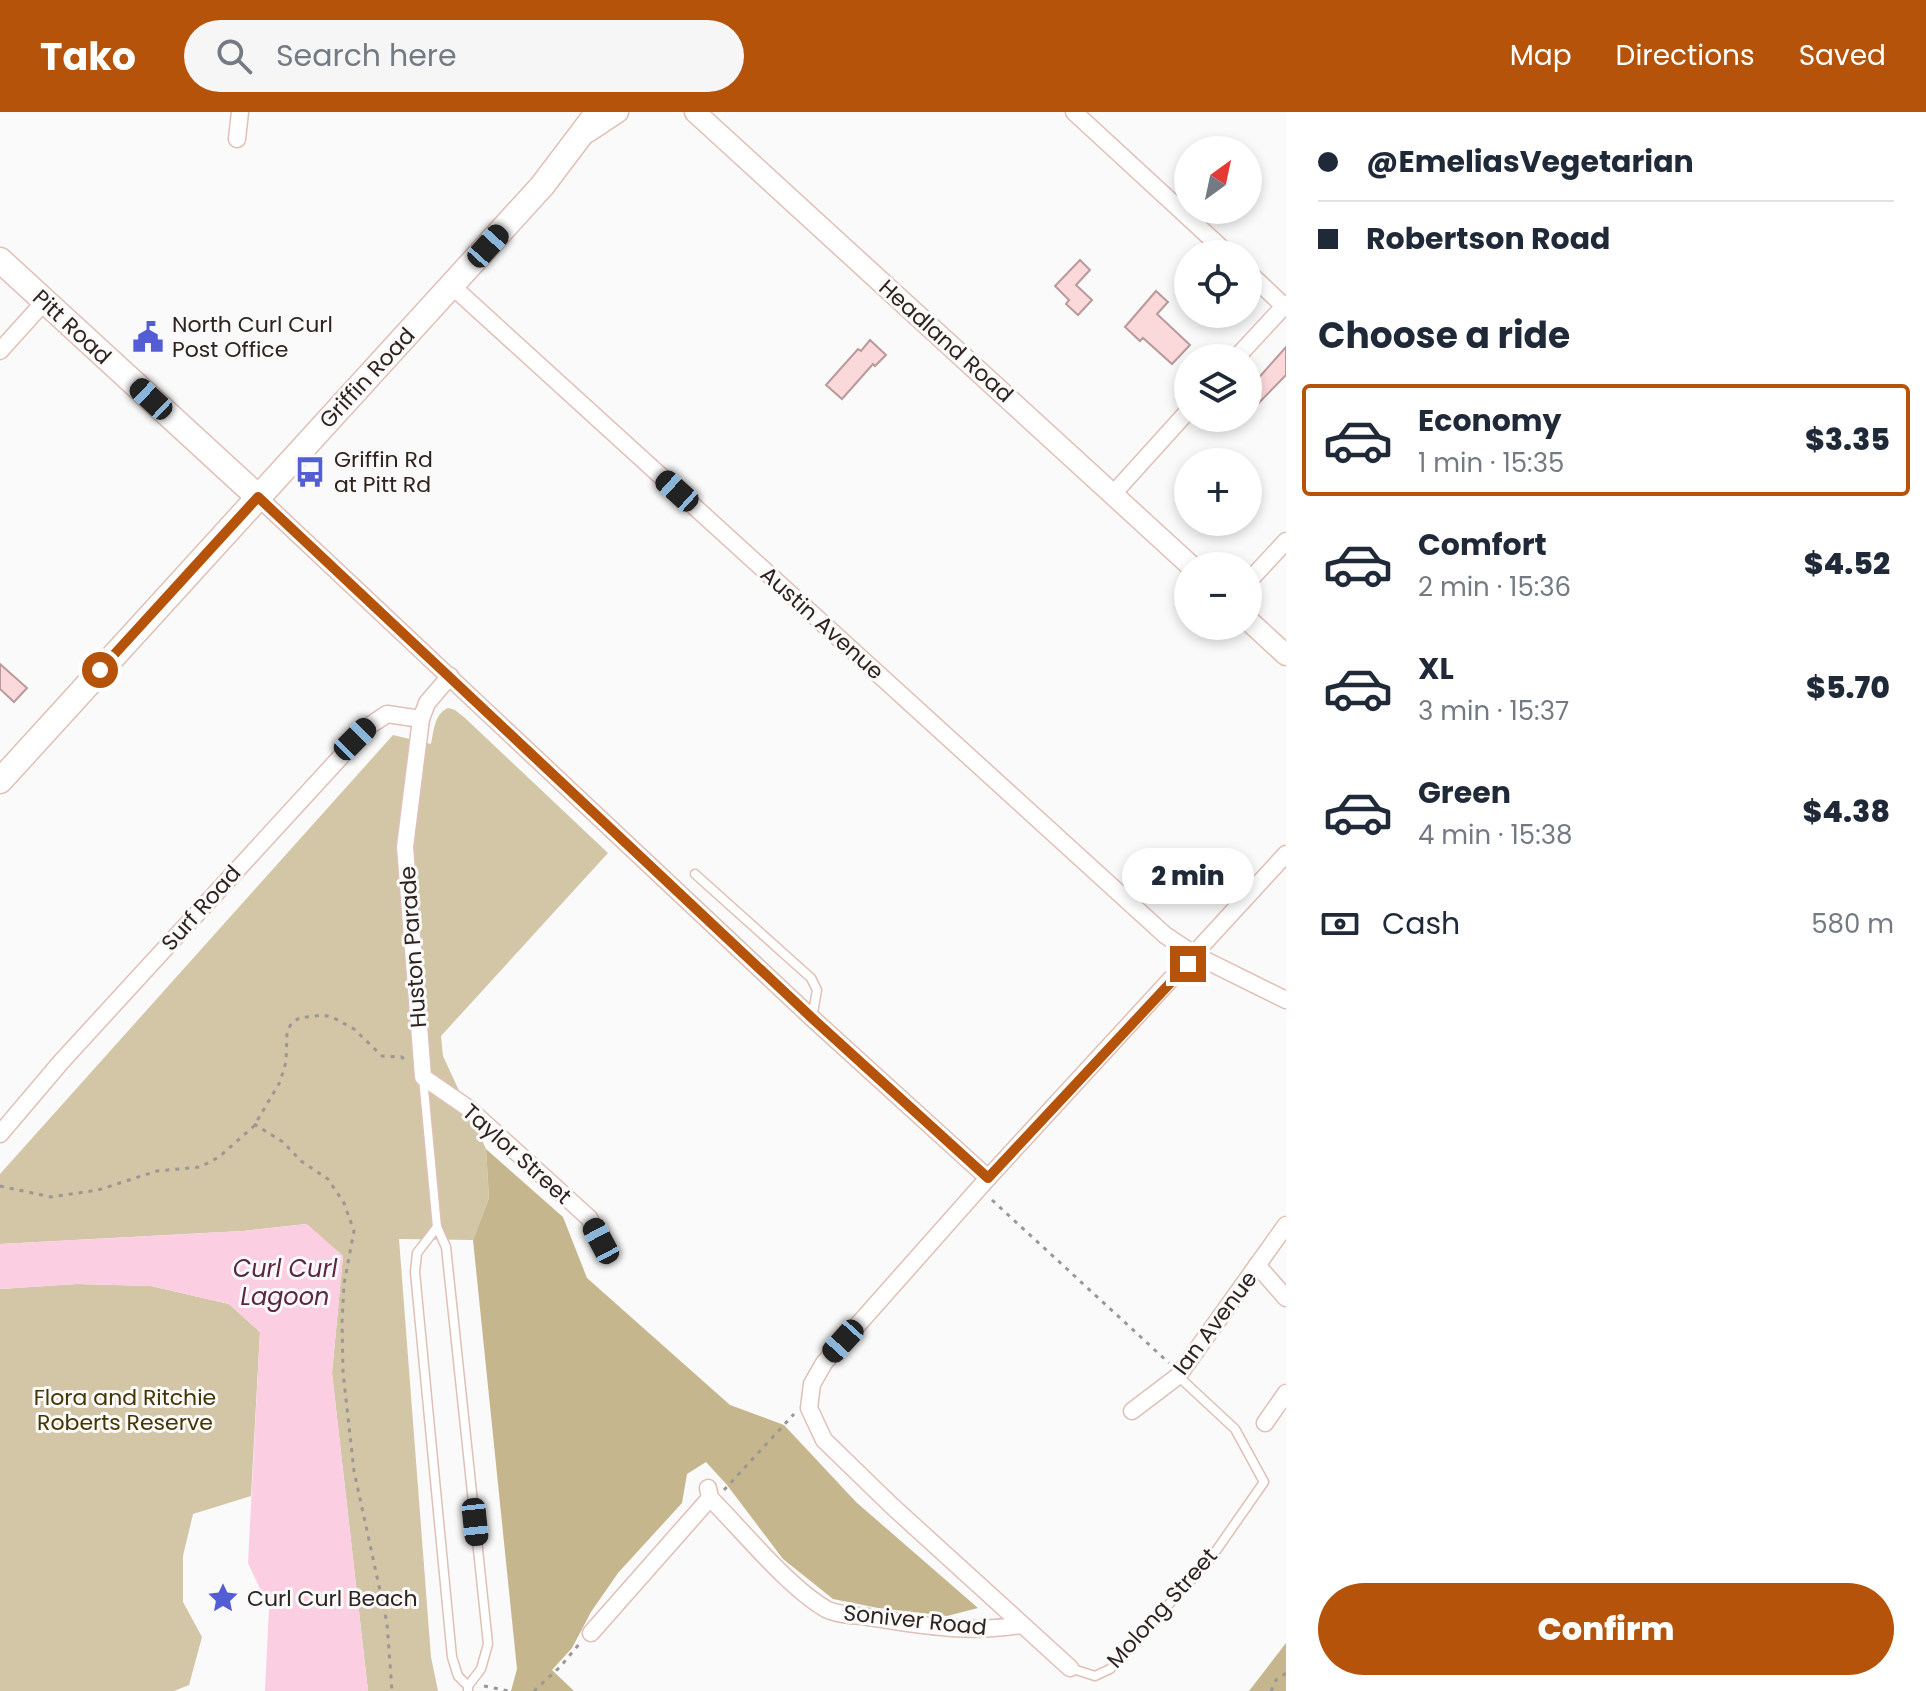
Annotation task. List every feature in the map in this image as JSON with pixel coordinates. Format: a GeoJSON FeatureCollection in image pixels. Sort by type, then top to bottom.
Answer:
{"type":"FeatureCollection","features":[{"type":"Feature","properties":{"kind":"main road","name":"Griffin Road"},"geometry":{"type":"LineString","coordinates":[[0,781],[542,186],[598,112]]}},
{"type":"Feature","properties":{"kind":"main road","name":"Pitt Road"},"geometry":{"type":"LineString","coordinates":[[0,260],[258,497]]}},
{"type":"Feature","properties":{"kind":"street"},"geometry":{"type":"LineString","coordinates":[[237,139],[240,112]]}},
{"type":"Feature","properties":{"kind":"street"},"geometry":{"type":"LineString","coordinates":[[580,137],[618,112]]}},
{"type":"Feature","properties":{"kind":"street"},"geometry":{"type":"LineString","coordinates":[[1074,112],[1213,240]]}},
{"type":"Feature","properties":{"kind":"street","name":"Headland Road"},"geometry":{"type":"LineString","coordinates":[[696,114],[1176,552]]}},
{"type":"Feature","properties":{"kind":"street"},"geometry":{"type":"LineString","coordinates":[[1249,344],[1285,305],[1262,284]]}},
{"type":"Feature","properties":{"kind":"street","name":"Austin Avenue"},"geometry":{"type":"LineString","coordinates":[[452,286],[1165,935],[1195,955]]}},
{"type":"Feature","properties":{"kind":"street"},"geometry":{"type":"LineString","coordinates":[[0,351],[45,301]]}},
{"type":"Feature","properties":{"kind":"street"},"geometry":{"type":"LineString","coordinates":[[1113,494],[1174,426]]}},
{"type":"Feature","properties":{"kind":"street","name":"Pitt Road"},"geometry":{"type":"LineString","coordinates":[[258,497],[984,1183]]}},
{"type":"Feature","properties":{"kind":"street"},"geometry":{"type":"LineString","coordinates":[[1262,567],[1286,541]]}},
{"type":"Feature","properties":{"kind":"street"},"geometry":{"type":"LineString","coordinates":[[1262,633],[1286,655]]}},
{"type":"Feature","properties":{"kind":"street","name":"Huston Parade"},"geometry":{"type":"LineString","coordinates":[[423,1077],[405,847],[421,719],[427,703],[450,676]]}},
{"type":"Feature","properties":{"kind":"street","name":"Surf Road"},"geometry":{"type":"LineString","coordinates":[[0,1134],[61,1062],[369,726],[387,714],[421,719]]}},
{"type":"Feature","properties":{"kind":"street"},"geometry":{"type":"LineString","coordinates":[[802,1411],[824,1363],[984,1183],[1286,854]]}},
{"type":"Feature","properties":{"kind":"street"},"geometry":{"type":"LineString","coordinates":[[1195,955],[1286,1000]]}},
{"type":"Feature","properties":{"kind":"street","name":"Taylor Street"},"geometry":{"type":"LineString","coordinates":[[423,1077],[468,1108],[589,1218],[601,1241]]}},
{"type":"Feature","properties":{"kind":"street","name":"Ian Avenue"},"geometry":{"type":"LineString","coordinates":[[1132,1411],[1178,1376],[1286,1225]]}},
{"type":"Feature","properties":{"kind":"street"},"geometry":{"type":"LineString","coordinates":[[1257,1265],[1286,1298]]}},
{"type":"Feature","properties":{"kind":"street"},"geometry":{"type":"LineString","coordinates":[[1265,1423],[1286,1393]]}},
{"type":"Feature","properties":{"kind":"street","name":"Molong Street"},"geometry":{"type":"LineString","coordinates":[[802,1411],[824,1440],[1070,1668]]}},
{"type":"Feature","properties":{"kind":"street","name":"Soniver Road"},"geometry":{"type":"LineString","coordinates":[[586,1637],[709,1493],[808,1596],[829,1611],[945,1628],[995,1630],[1021,1625]]}},
{"type":"Feature","properties":{"kind":"lane"},"geometry":{"type":"LineString","coordinates":[[695,874],[811,978],[817,990],[812,1018]]}},
{"type":"Feature","properties":{"kind":"lane","name":"Huston Parade"},"geometry":{"type":"LineString","coordinates":[[423,1077],[437,1227],[446,1247],[488,1644],[481,1669],[468,1688]]}},
{"type":"Feature","properties":{"kind":"lane"},"geometry":{"type":"LineString","coordinates":[[437,1227],[417,1253],[415,1272],[452,1657],[458,1676],[468,1688]]}},
{"type":"Feature","properties":{"kind":"lane","name":"Molong Street"},"geometry":{"type":"LineString","coordinates":[[1070,1668],[1095,1676],[1110,1669],[1211,1558],[1264,1482],[1235,1429],[1178,1376]]}},
{"type":"Feature","properties":{"kind":"path"},"geometry":{"type":"LineString","coordinates":[[0,1186],[51,1197],[98,1190],[157,1171],[200,1167],[219,1157],[254,1124],[280,1082],[286,1062],[287,1032],[299,1018],[332,1017],[354,1029],[382,1056],[402,1057]]}},
{"type":"Feature","properties":{"kind":"path"},"geometry":{"type":"LineString","coordinates":[[254,1124],[283,1142],[301,1161],[328,1179],[344,1203],[354,1231],[344,1284],[343,1372],[354,1471],[387,1623],[392,1691]]}},
{"type":"Feature","properties":{"kind":"path"},"geometry":{"type":"LineString","coordinates":[[984,1183],[1167,1360],[1178,1376]]}},
{"type":"Feature","properties":{"kind":"path"},"geometry":{"type":"LineString","coordinates":[[731,1484],[802,1411]]}},
{"type":"Feature","properties":{"kind":"path"},"geometry":{"type":"LineString","coordinates":[[534,1691],[586,1637]]}},
{"type":"Feature","properties":{"kind":"path"},"geometry":{"type":"LineString","coordinates":[[1271,1691],[1276,1680],[1286,1673]]}},
{"type":"Feature","properties":{"kind":"path"},"geometry":{"type":"LineString","coordinates":[[468,1688],[490,1685],[509,1691]]}},
{"type":"Feature","properties":{"kind":"green space"},"geometry":{"type":"Polygon","coordinates":[[[448,708],[465,718],[608,853],[441,1036],[443,1056],[486,1149],[489,1198],[473,1240],[399,1239],[431,1657],[438,1691],[368,1691],[332,1373],[343,1256],[306,1224],[243,1231],[0,1244],[0,1174],[393,735],[431,744],[437,719],[448,708]]]}},
{"type":"Feature","properties":{"kind":"green space","name":"Flora and Ritchie Roberts Reserve"},"geometry":{"type":"Polygon","coordinates":[[[77,1284],[151,1286],[229,1304],[260,1332],[251,1496],[193,1514],[183,1556],[183,1602],[202,1637],[189,1685],[174,1691],[0,1691],[0,1289],[77,1284]]]}},
{"type":"Feature","properties":{"kind":"shaded area"},"geometry":{"type":"Polygon","coordinates":[[[486,1149],[563,1217],[587,1278],[730,1405],[784,1425],[856,1502],[978,1608],[947,1616],[833,1599],[783,1559],[706,1462],[687,1474],[682,1503],[618,1573],[591,1612],[572,1648],[552,1670],[574,1691],[511,1691],[517,1669],[473,1240],[489,1198],[486,1149]]]}},
{"type":"Feature","properties":{"kind":"shaded area"},"geometry":{"type":"Polygon","coordinates":[[[1286,1643],[1286,1691],[1249,1691],[1286,1643]]]}},
{"type":"Feature","properties":{"kind":"water","name":"Curl Curl Lagoon"},"geometry":{"type":"Polygon","coordinates":[[[307,1224],[343,1256],[332,1373],[368,1691],[265,1691],[269,1608],[248,1563],[260,1332],[229,1304],[151,1286],[77,1284],[0,1289],[0,1244],[243,1231],[307,1224]]]}},
{"type":"Feature","properties":{"kind":"building"},"geometry":{"type":"Polygon","coordinates":[[[1080,260],[1090,270],[1076,285],[1092,300],[1078,315],[1066,304],[1069,300],[1055,286],[1080,260]]]}},
{"type":"Feature","properties":{"kind":"building"},"geometry":{"type":"Polygon","coordinates":[[[1156,291],[1168,302],[1157,314],[1189,344],[1174,344],[1172,364],[1143,338],[1140,341],[1125,327],[1156,291]]]}},
{"type":"Feature","properties":{"kind":"building"},"geometry":{"type":"Polygon","coordinates":[[[870,340],[886,355],[875,366],[873,364],[842,399],[826,385],[870,340]]]}},
{"type":"Feature","properties":{"kind":"building"},"geometry":{"type":"Polygon","coordinates":[[[1286,347],[1286,375],[1262,400],[1262,374],[1286,347]]]}},
{"type":"Feature","properties":{"kind":"building"},"geometry":{"type":"Polygon","coordinates":[[[0,664],[27,688],[14,702],[0,689],[0,664]]]}},
{"type":"Feature","properties":{"kind":"place","name":"North Curl Curl Post Office"},"geometry":{"type":"Point","coordinates":[148,337]}},
{"type":"Feature","properties":{"kind":"place","name":"Griffin Rd at Pitt Rd"},"geometry":{"type":"Point","coordinates":[310,472]}},
{"type":"Feature","properties":{"kind":"place","name":"Curl Curl Beach"},"geometry":{"type":"Point","coordinates":[223,1598]}},
{"type":"Feature","properties":{"kind":"route"},"geometry":{"type":"LineString","coordinates":[[100,670],[258,497],[812,1018],[988,1178],[1188,964]]}}]}
